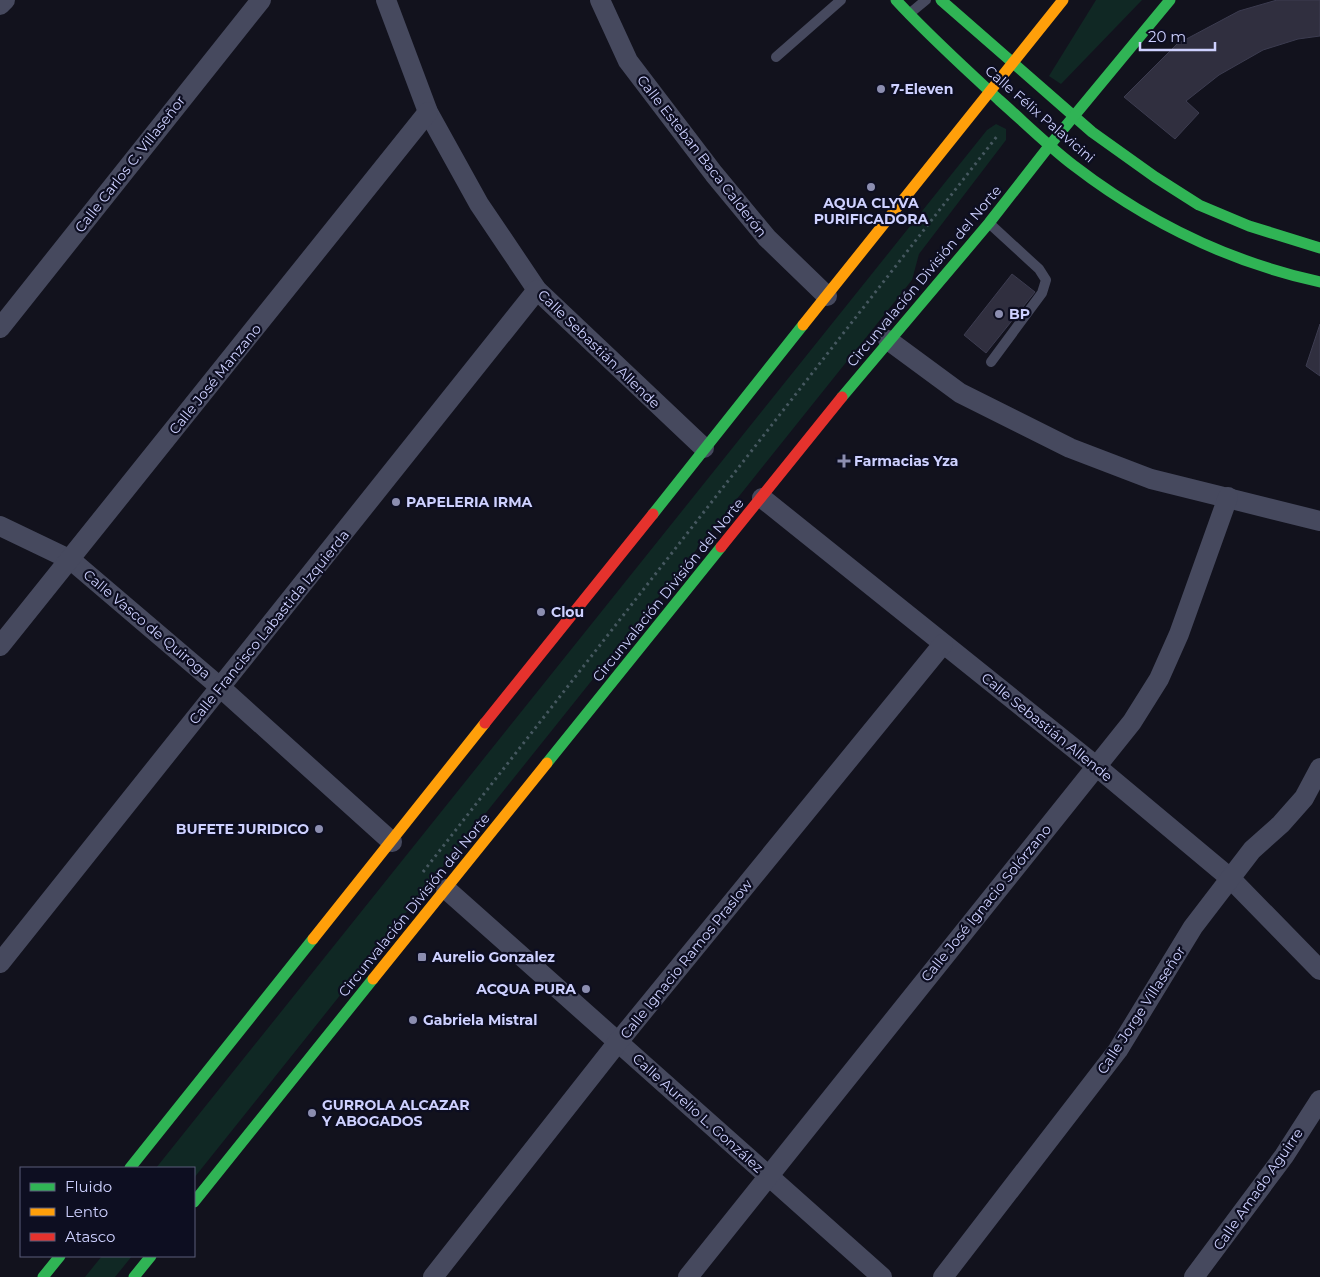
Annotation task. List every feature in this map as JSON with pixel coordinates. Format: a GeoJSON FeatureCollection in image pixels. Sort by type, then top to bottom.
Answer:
{"type":"FeatureCollection","features":[{"type":"Feature","properties":{"kind":"main road","name":"Calle Félix Palavicini"},"geometry":{"type":"LineString","coordinates":[[896,0],[909,15],[1072,165],[1134,209],[1185,236],[1237,258],[1320,282]]}},
{"type":"Feature","properties":{"kind":"main road","name":"Calle Félix Palavicini"},"geometry":{"type":"LineString","coordinates":[[941,0],[1092,132],[1155,178],[1200,205],[1249,226],[1320,248]]}},
{"type":"Feature","properties":{"kind":"main road"},"geometry":{"type":"LineString","coordinates":[[131,1167],[1063,0]]}},
{"type":"Feature","properties":{"kind":"main road","name":"Circunvalación División del Norte"},"geometry":{"type":"LineString","coordinates":[[195,1201],[888,340],[989,223],[1050,145],[1170,0]]}},
{"type":"Feature","properties":{"kind":"main road"},"geometry":{"type":"LineString","coordinates":[[43,1277],[59,1257]]}},
{"type":"Feature","properties":{"kind":"main road"},"geometry":{"type":"LineString","coordinates":[[134,1277],[150,1257]]}},
{"type":"Feature","properties":{"kind":"street"},"geometry":{"type":"LineString","coordinates":[[0,6],[5,0]]}},
{"type":"Feature","properties":{"kind":"street","name":"Calle Carlos C. Villaseñor"},"geometry":{"type":"LineString","coordinates":[[0,328],[261,0]]}},
{"type":"Feature","properties":{"kind":"street","name":"Calle Sebastián Allende"},"geometry":{"type":"LineString","coordinates":[[386,0],[401,45],[428,112],[478,204],[537,290],[704,448]]}},
{"type":"Feature","properties":{"kind":"street","name":"Calle Esteban Baca Calderón"},"geometry":{"type":"LineString","coordinates":[[600,0],[628,61],[714,174],[767,238],[827,296]]}},
{"type":"Feature","properties":{"kind":"street","name":"Calle José Manzano"},"geometry":{"type":"LineString","coordinates":[[0,646],[71,560],[428,112]]}},
{"type":"Feature","properties":{"kind":"street","name":"Calle Francisco Labastida Izquierda"},"geometry":{"type":"LineString","coordinates":[[0,963],[537,290]]}},
{"type":"Feature","properties":{"kind":"street"},"geometry":{"type":"LineString","coordinates":[[888,340],[960,393],[1070,448],[1151,479],[1320,521]]}},
{"type":"Feature","properties":{"kind":"street","name":"Calle José Ignacio Solórzano"},"geometry":{"type":"LineString","coordinates":[[688,1277],[1132,722],[1158,679],[1190,607],[1228,497]]}},
{"type":"Feature","properties":{"kind":"street","name":"Calle Sebastián Allende"},"geometry":{"type":"LineString","coordinates":[[762,498],[1096,766],[1230,878],[1320,970]]}},
{"type":"Feature","properties":{"kind":"street","name":"Calle Vasco de Quiroga"},"geometry":{"type":"LineString","coordinates":[[0,526],[71,560],[220,687],[392,842]]}},
{"type":"Feature","properties":{"kind":"street","name":"Calle Ignacio Ramos Praslow"},"geometry":{"type":"LineString","coordinates":[[434,1277],[618,1042],[944,644]]}},
{"type":"Feature","properties":{"kind":"street","name":"Calle Jorge Villaseñor"},"geometry":{"type":"LineString","coordinates":[[943,1277],[1118,1050],[1193,927],[1252,850],[1281,824],[1304,798],[1320,768]]}},
{"type":"Feature","properties":{"kind":"street","name":"Calle Aurelio L. González"},"geometry":{"type":"LineString","coordinates":[[446,889],[882,1277]]}},
{"type":"Feature","properties":{"kind":"street","name":"Calle Amado Aguirre"},"geometry":{"type":"LineString","coordinates":[[1194,1277],[1284,1156],[1320,1100]]}},
{"type":"Feature","properties":{"kind":"lane"},"geometry":{"type":"LineString","coordinates":[[776,57],[841,0]]}},
{"type":"Feature","properties":{"kind":"lane"},"geometry":{"type":"LineString","coordinates":[[909,15],[926,0]]}},
{"type":"Feature","properties":{"kind":"lane"},"geometry":{"type":"LineString","coordinates":[[989,223],[1039,269],[1046,280],[1042,293],[991,362]]}},
{"type":"Feature","properties":{"kind":"path"},"geometry":{"type":"LineString","coordinates":[[418,878],[998,135]]}},
{"type":"Feature","properties":{"kind":"green space"},"geometry":{"type":"Polygon","coordinates":[[[1096,0],[1142,0],[1061,84],[1049,76],[1096,0]]]}},
{"type":"Feature","properties":{"kind":"green space"},"geometry":{"type":"Polygon","coordinates":[[[996,124],[1006,129],[1006,140],[919,254],[912,280],[195,1177],[195,1167],[157,1167],[987,130],[996,124]]]}},
{"type":"Feature","properties":{"kind":"green space"},"geometry":{"type":"Polygon","coordinates":[[[101,1257],[131,1257],[115,1277],[85,1277],[101,1257]]]}},
{"type":"Feature","properties":{"kind":"building"},"geometry":{"type":"Polygon","coordinates":[[[1277,0],[1320,0],[1320,36],[1298,39],[1263,50],[1219,75],[1186,101],[1199,113],[1175,139],[1124,97],[1177,44],[1239,11],[1277,0]]]}},
{"type":"Feature","properties":{"kind":"building","name":"BP"},"geometry":{"type":"Polygon","coordinates":[[[1012,274],[1035,292],[986,353],[964,335],[1012,274]]]}},
{"type":"Feature","properties":{"kind":"building"},"geometry":{"type":"Polygon","coordinates":[[[1320,324],[1320,376],[1306,366],[1320,324]]]}},
{"type":"Feature","properties":{"kind":"traffic: fast"},"geometry":{"type":"LineString","coordinates":[[896,0],[946,51],[999,100],[1063,157],[1101,186],[1160,222],[1221,251],[1286,274],[1320,282]]}},
{"type":"Feature","properties":{"kind":"traffic: fast"},"geometry":{"type":"LineString","coordinates":[[941,0],[1092,132],[1155,177],[1199,205],[1249,226],[1320,248]]}},
{"type":"Feature","properties":{"kind":"traffic: fast"},"geometry":{"type":"LineString","coordinates":[[842,397],[989,223],[1050,145],[1170,0]]}},
{"type":"Feature","properties":{"kind":"traffic: fast"},"geometry":{"type":"LineString","coordinates":[[653,514],[803,325]]}},
{"type":"Feature","properties":{"kind":"traffic: fast"},"geometry":{"type":"LineString","coordinates":[[547,763],[721,547]]}},
{"type":"Feature","properties":{"kind":"traffic: fast"},"geometry":{"type":"LineString","coordinates":[[131,1167],[313,939]]}},
{"type":"Feature","properties":{"kind":"traffic: fast"},"geometry":{"type":"LineString","coordinates":[[195,1201],[373,979]]}},
{"type":"Feature","properties":{"kind":"traffic: fast"},"geometry":{"type":"LineString","coordinates":[[43,1277],[59,1257]]}},
{"type":"Feature","properties":{"kind":"traffic: fast"},"geometry":{"type":"LineString","coordinates":[[134,1277],[150,1257]]}},
{"type":"Feature","properties":{"kind":"traffic: slow"},"geometry":{"type":"LineString","coordinates":[[803,325],[1063,0]]}},
{"type":"Feature","properties":{"kind":"traffic: slow"},"geometry":{"type":"LineString","coordinates":[[313,939],[485,723]]}},
{"type":"Feature","properties":{"kind":"traffic: slow"},"geometry":{"type":"LineString","coordinates":[[373,979],[547,763]]}},
{"type":"Feature","properties":{"kind":"traffic: jam"},"geometry":{"type":"LineString","coordinates":[[721,547],[842,397]]}},
{"type":"Feature","properties":{"kind":"traffic: jam"},"geometry":{"type":"LineString","coordinates":[[485,723],[653,514]]}},
{"type":"Feature","properties":{"kind":"place","name":"7-Eleven"},"geometry":{"type":"Point","coordinates":[881,89]}},
{"type":"Feature","properties":{"kind":"place","name":"AQUA CLYVA PURIFICADORA"},"geometry":{"type":"Point","coordinates":[871,187]}},
{"type":"Feature","properties":{"kind":"place","name":"BP"},"geometry":{"type":"Point","coordinates":[999,314]}},
{"type":"Feature","properties":{"kind":"place","name":"Farmacias Yza"},"geometry":{"type":"Point","coordinates":[844,461]}},
{"type":"Feature","properties":{"kind":"place","name":"PAPELERIA IRMA"},"geometry":{"type":"Point","coordinates":[396,502]}},
{"type":"Feature","properties":{"kind":"place","name":"Clou"},"geometry":{"type":"Point","coordinates":[541,612]}},
{"type":"Feature","properties":{"kind":"place","name":"BUFETE JURIDICO"},"geometry":{"type":"Point","coordinates":[319,829]}},
{"type":"Feature","properties":{"kind":"place","name":"Aurelio Gonzalez"},"geometry":{"type":"Point","coordinates":[422,957]}},
{"type":"Feature","properties":{"kind":"place","name":"ACQUA PURA"},"geometry":{"type":"Point","coordinates":[586,989]}},
{"type":"Feature","properties":{"kind":"place","name":"Gabriela Mistral"},"geometry":{"type":"Point","coordinates":[413,1020]}},
{"type":"Feature","properties":{"kind":"place","name":"GURROLA ALCAZAR Y ABOGADOS"},"geometry":{"type":"Point","coordinates":[312,1113]}}]}
